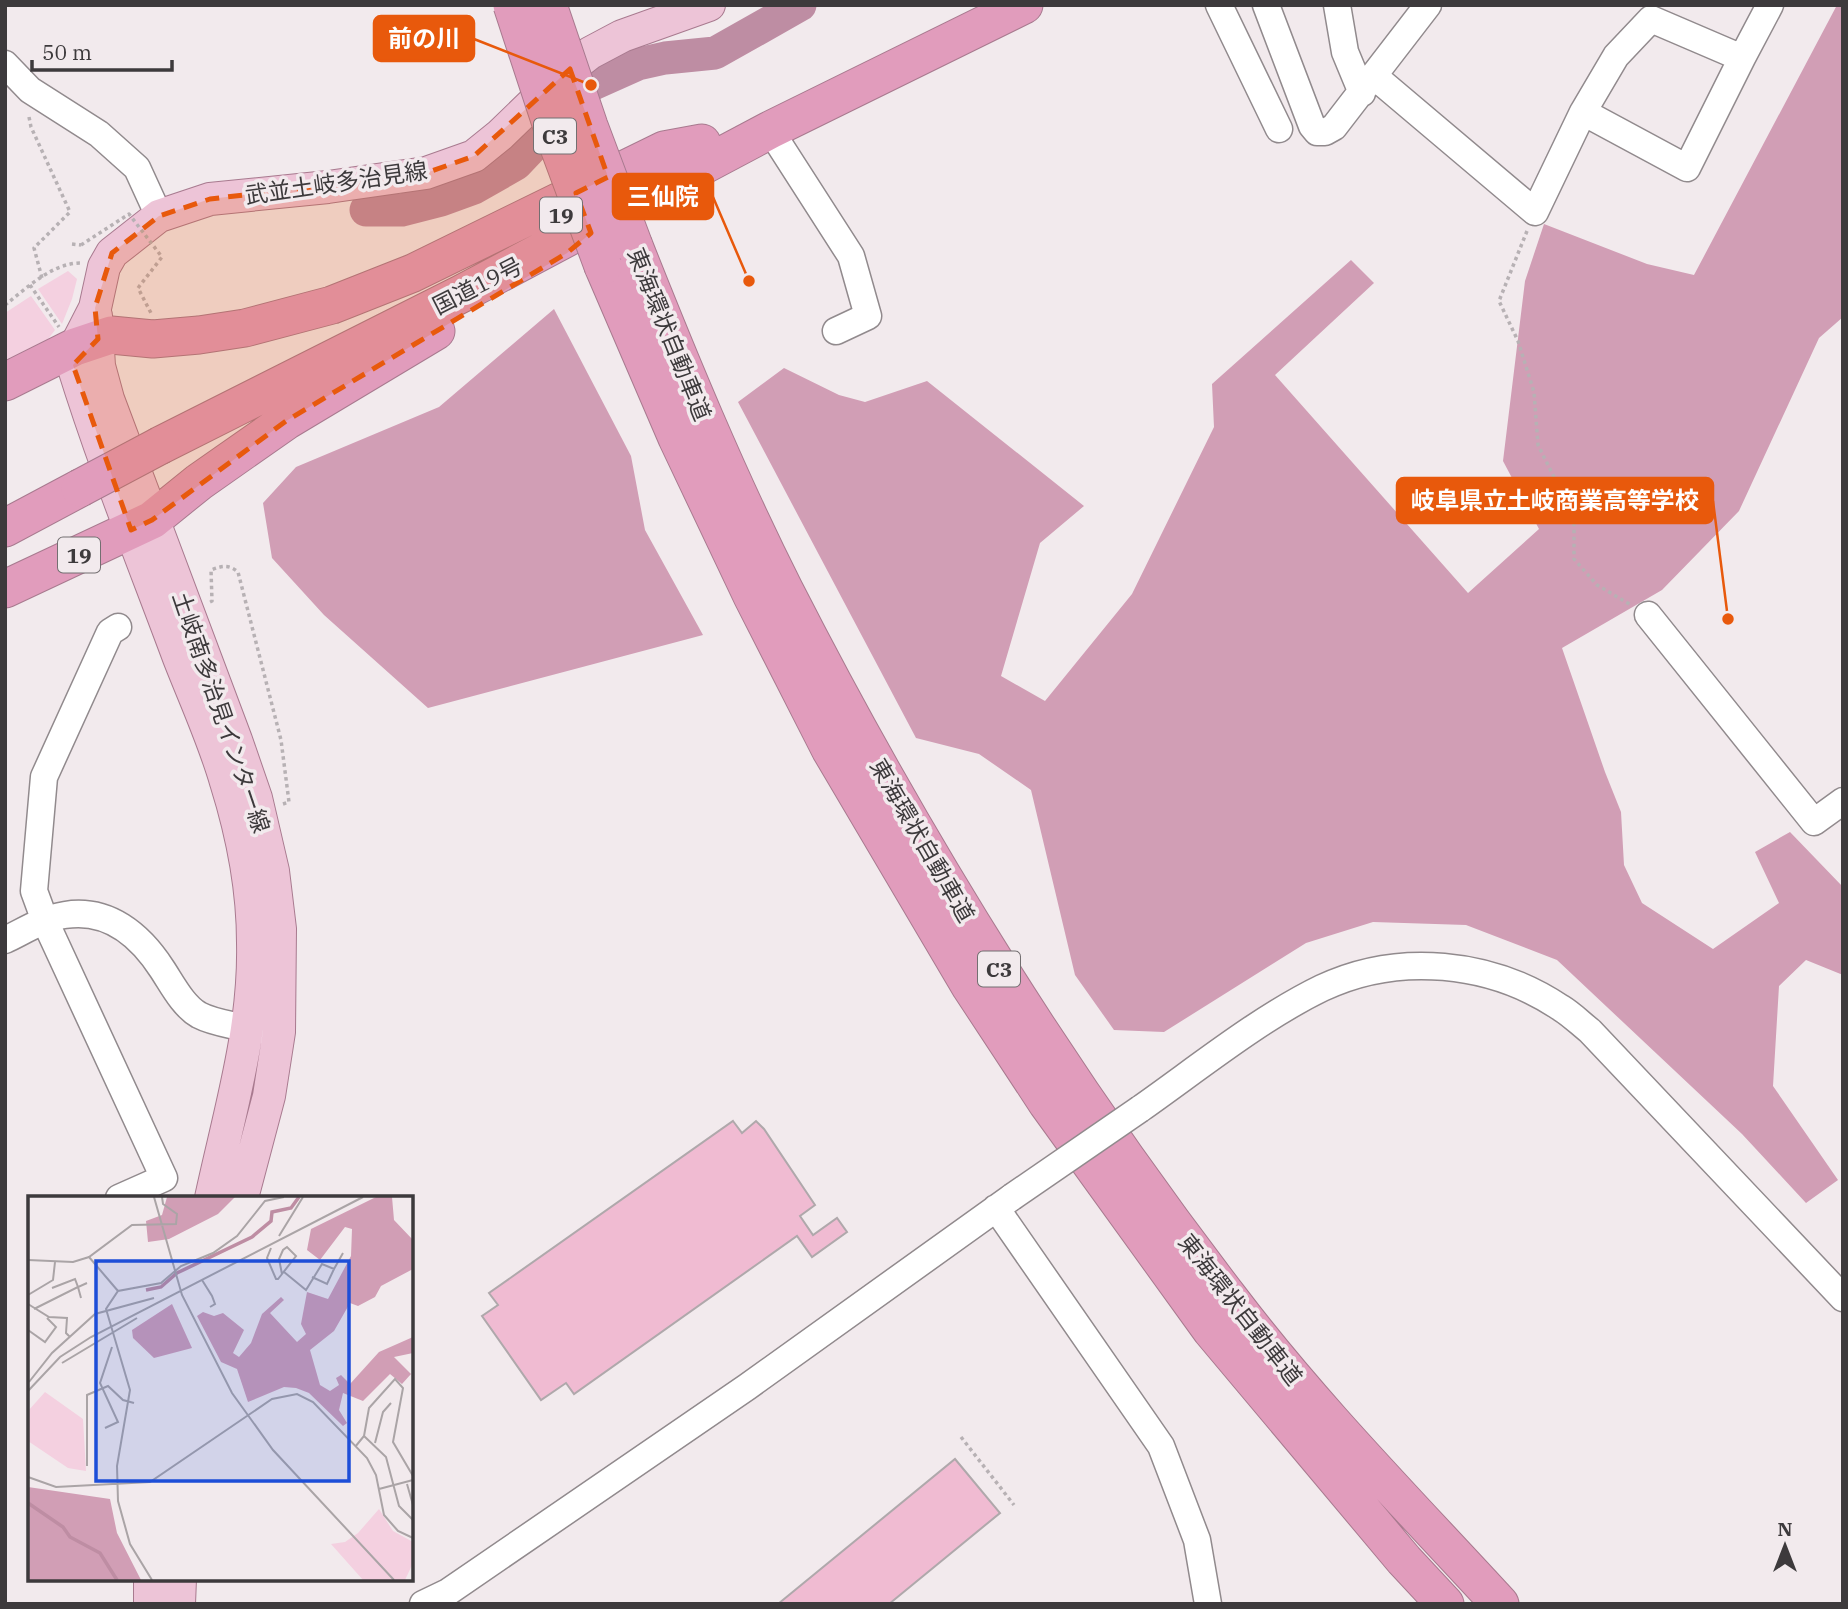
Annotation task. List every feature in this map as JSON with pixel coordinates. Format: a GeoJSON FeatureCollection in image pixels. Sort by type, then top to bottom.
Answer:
{"type":"FeatureCollection","features":[{"type":"Feature","properties":{"kind":"highway","name":"東海環状自動車道"},"geometry":{"type":"LineString","coordinates":[[512,5],[557,142],[603,266],[677,438],[751,596],[830,749],[970,986],[1046,1103],[1211,1330],[1444,1604]]}},
{"type":"Feature","properties":{"kind":"highway","name":"東海環状自動車道"},"geometry":{"type":"LineString","coordinates":[[548,5],[634,246],[709,430],[783,587],[863,738],[1002,974],[1152,1194],[1231,1300],[1293,1377],[1500,1604]]}},
{"type":"Feature","properties":{"kind":"highway","name":"国道19号"},"geometry":{"type":"LineString","coordinates":[[5,528],[76,478],[702,143],[971,5]]}},
{"type":"Feature","properties":{"kind":"highway","name":"国道19号"},"geometry":{"type":"LineString","coordinates":[[156,436],[461,294],[770,130],[1024,5]]}},
{"type":"Feature","properties":{"kind":"highway","name":"19"},"geometry":{"type":"LineString","coordinates":[[5,382],[80,338],[111,335],[153,338],[199,335],[245,328],[332,305],[413,273],[664,150],[702,143]]}},
{"type":"Feature","properties":{"kind":"highway","name":"19"},"geometry":{"type":"LineString","coordinates":[[5,589],[141,525],[286,421],[567,253],[611,215]]}},
{"type":"Feature","properties":{"kind":"highway","name":"国道19号"},"geometry":{"type":"LineString","coordinates":[[5,503],[76,478]]}},
{"type":"Feature","properties":{"kind":"main road","name":"武並土岐多治見線"},"geometry":{"type":"LineString","coordinates":[[104,267],[112,253],[159,216],[210,199],[328,187],[426,173],[474,156],[500,135],[563,74],[590,53],[622,36],[709,5]]}},
{"type":"Feature","properties":{"kind":"main road"},"geometry":{"type":"LineString","coordinates":[[104,267],[80,338],[99,366],[141,525]]}},
{"type":"Feature","properties":{"kind":"main road","name":"土岐南多治見インター線"},"geometry":{"type":"LineString","coordinates":[[141,525],[236,740],[266,835],[279,929],[264,1030],[212,1196]]}},
{"type":"Feature","properties":{"kind":"main road","name":"土岐南多治見インター線"},"geometry":{"type":"LineString","coordinates":[[243,1196],[269,1096],[264,1030]]}},
{"type":"Feature","properties":{"kind":"main road"},"geometry":{"type":"LineString","coordinates":[[150,1581],[150,1604]]}},
{"type":"Feature","properties":{"kind":"main road"},"geometry":{"type":"LineString","coordinates":[[179,1604],[180,1581]]}},
{"type":"Feature","properties":{"kind":"street"},"geometry":{"type":"LineString","coordinates":[[1219,5],[1279,129]]}},
{"type":"Feature","properties":{"kind":"street"},"geometry":{"type":"LineString","coordinates":[[1266,5],[1312,126],[1317,132],[1325,132],[1334,127],[1429,5]]}},
{"type":"Feature","properties":{"kind":"street"},"geometry":{"type":"LineString","coordinates":[[1337,5],[1345,52],[1368,85],[1535,212],[1583,112],[1616,56],[1651,19],[1742,58]]}},
{"type":"Feature","properties":{"kind":"street"},"geometry":{"type":"LineString","coordinates":[[1583,112],[1687,167],[1770,5]]}},
{"type":"Feature","properties":{"kind":"street"},"geometry":{"type":"LineString","coordinates":[[5,64],[30,90],[99,134],[137,167],[159,216]]}},
{"type":"Feature","properties":{"kind":"street"},"geometry":{"type":"LineString","coordinates":[[770,130],[851,256],[868,316],[836,331]]}},
{"type":"Feature","properties":{"kind":"street"},"geometry":{"type":"LineString","coordinates":[[5,397],[80,338]]}},
{"type":"Feature","properties":{"kind":"street"},"geometry":{"type":"LineString","coordinates":[[1648,615],[1814,822],[1843,801]]}},
{"type":"Feature","properties":{"kind":"street"},"geometry":{"type":"LineString","coordinates":[[118,628],[110,632],[44,777],[34,891],[45,921],[164,1178],[124,1196]]}},
{"type":"Feature","properties":{"kind":"street"},"geometry":{"type":"LineString","coordinates":[[5,940],[45,921],[66,915],[89,915],[110,920],[131,932],[150,951],[180,997],[198,1015],[264,1030]]}},
{"type":"Feature","properties":{"kind":"street"},"geometry":{"type":"LineString","coordinates":[[423,1604],[448,1592],[736,1395],[1004,1203],[1290,1005],[1324,987],[1356,975],[1429,965],[1468,970],[1501,978],[1561,1007],[1590,1031],[1843,1298]]}},
{"type":"Feature","properties":{"kind":"street"},"geometry":{"type":"LineString","coordinates":[[1004,1203],[1161,1446],[1197,1541],[1208,1604]]}},
{"type":"Feature","properties":{"kind":"path"},"geometry":{"type":"LineString","coordinates":[[30,90],[28,108],[31,127],[70,212],[34,248],[42,278]]}},
{"type":"Feature","properties":{"kind":"path"},"geometry":{"type":"LineString","coordinates":[[1535,212],[1499,301],[1518,341],[1534,392],[1538,445],[1557,483],[1574,502],[1574,559],[1597,585],[1648,615]]}},
{"type":"Feature","properties":{"kind":"path"},"geometry":{"type":"LineString","coordinates":[[72,244],[81,245],[130,214],[162,257],[138,288],[152,315]]}},
{"type":"Feature","properties":{"kind":"path"},"geometry":{"type":"LineString","coordinates":[[5,305],[30,285],[63,265],[74,263],[104,267]]}},
{"type":"Feature","properties":{"kind":"path"},"geometry":{"type":"LineString","coordinates":[[30,285],[80,338]]}},
{"type":"Feature","properties":{"kind":"path"},"geometry":{"type":"LineString","coordinates":[[211,570],[227,566],[234,568],[240,579],[281,740],[289,802],[276,808]]}},
{"type":"Feature","properties":{"kind":"path"},"geometry":{"type":"LineString","coordinates":[[961,1437],[1014,1505]]}},
{"type":"Feature","properties":{"kind":"highlighted area"},"geometry":{"type":"Polygon","coordinates":[[[570,69],[608,177],[576,193],[591,233],[567,253],[286,421],[152,520],[131,530],[73,365],[98,339],[95,308],[112,253],[159,216],[210,199],[426,173],[474,156],[570,69]]]}},
{"type":"Feature","properties":{"kind":"shaded area"},"geometry":{"type":"Polygon","coordinates":[[[1837,5],[1843,5],[1843,317],[1819,338],[1739,511],[1662,590],[1562,648],[1621,812],[1624,865],[1642,903],[1713,949],[1779,903],[1755,852],[1790,832],[1843,887],[1843,975],[1806,960],[1779,986],[1773,1086],[1838,1180],[1806,1203],[1742,1134],[1557,960],[1466,925],[1373,922],[1306,943],[1164,1032],[1114,1030],[1075,975],[1031,790],[979,754],[916,738],[738,402],[784,368],[839,395],[865,402],[927,381],[1084,506],[1040,543],[1001,676],[1045,701],[1132,594],[1214,427],[1212,384],[1351,260],[1374,283],[1275,375],[1468,593],[1539,529],[1503,461],[1525,281],[1544,224],[1647,264],[1694,275],[1837,5]]]}},
{"type":"Feature","properties":{"kind":"shaded area"},"geometry":{"type":"Polygon","coordinates":[[[68,271],[77,279],[62,324],[38,289],[68,271]]]}},
{"type":"Feature","properties":{"kind":"shaded area"},"geometry":{"type":"Polygon","coordinates":[[[31,296],[55,330],[45,343],[5,364],[5,313],[31,296]]]}},
{"type":"Feature","properties":{"kind":"shaded area"},"geometry":{"type":"Polygon","coordinates":[[[554,309],[631,456],[645,530],[703,635],[428,708],[324,615],[272,558],[263,503],[296,467],[439,407],[554,309]]]}},
{"type":"Feature","properties":{"kind":"building"},"geometry":{"type":"Polygon","coordinates":[[[733,1121],[742,1133],[756,1121],[764,1129],[815,1205],[800,1216],[813,1235],[837,1218],[847,1232],[812,1257],[797,1236],[574,1394],[566,1383],[541,1400],[482,1316],[498,1305],[489,1293],[733,1121]]]}},
{"type":"Feature","properties":{"kind":"building"},"geometry":{"type":"Polygon","coordinates":[[[955,1459],[1000,1513],[889,1604],[778,1604],[955,1459]]]}},
{"type":"Feature","properties":{"kind":"waterway"},"geometry":{"type":"LineString","coordinates":[[366,210],[402,210],[474,188],[516,164],[591,85],[638,64],[665,58],[715,53],[800,5]]}},
{"type":"Feature","properties":{"kind":"place","name":"前の川"},"geometry":{"type":"Point","coordinates":[591,85]}},
{"type":"Feature","properties":{"kind":"place","name":"三仙院"},"geometry":{"type":"Point","coordinates":[749,281]}},
{"type":"Feature","properties":{"kind":"place","name":"岐阜県立土岐商業高等学校"},"geometry":{"type":"Point","coordinates":[1728,619]}}]}
